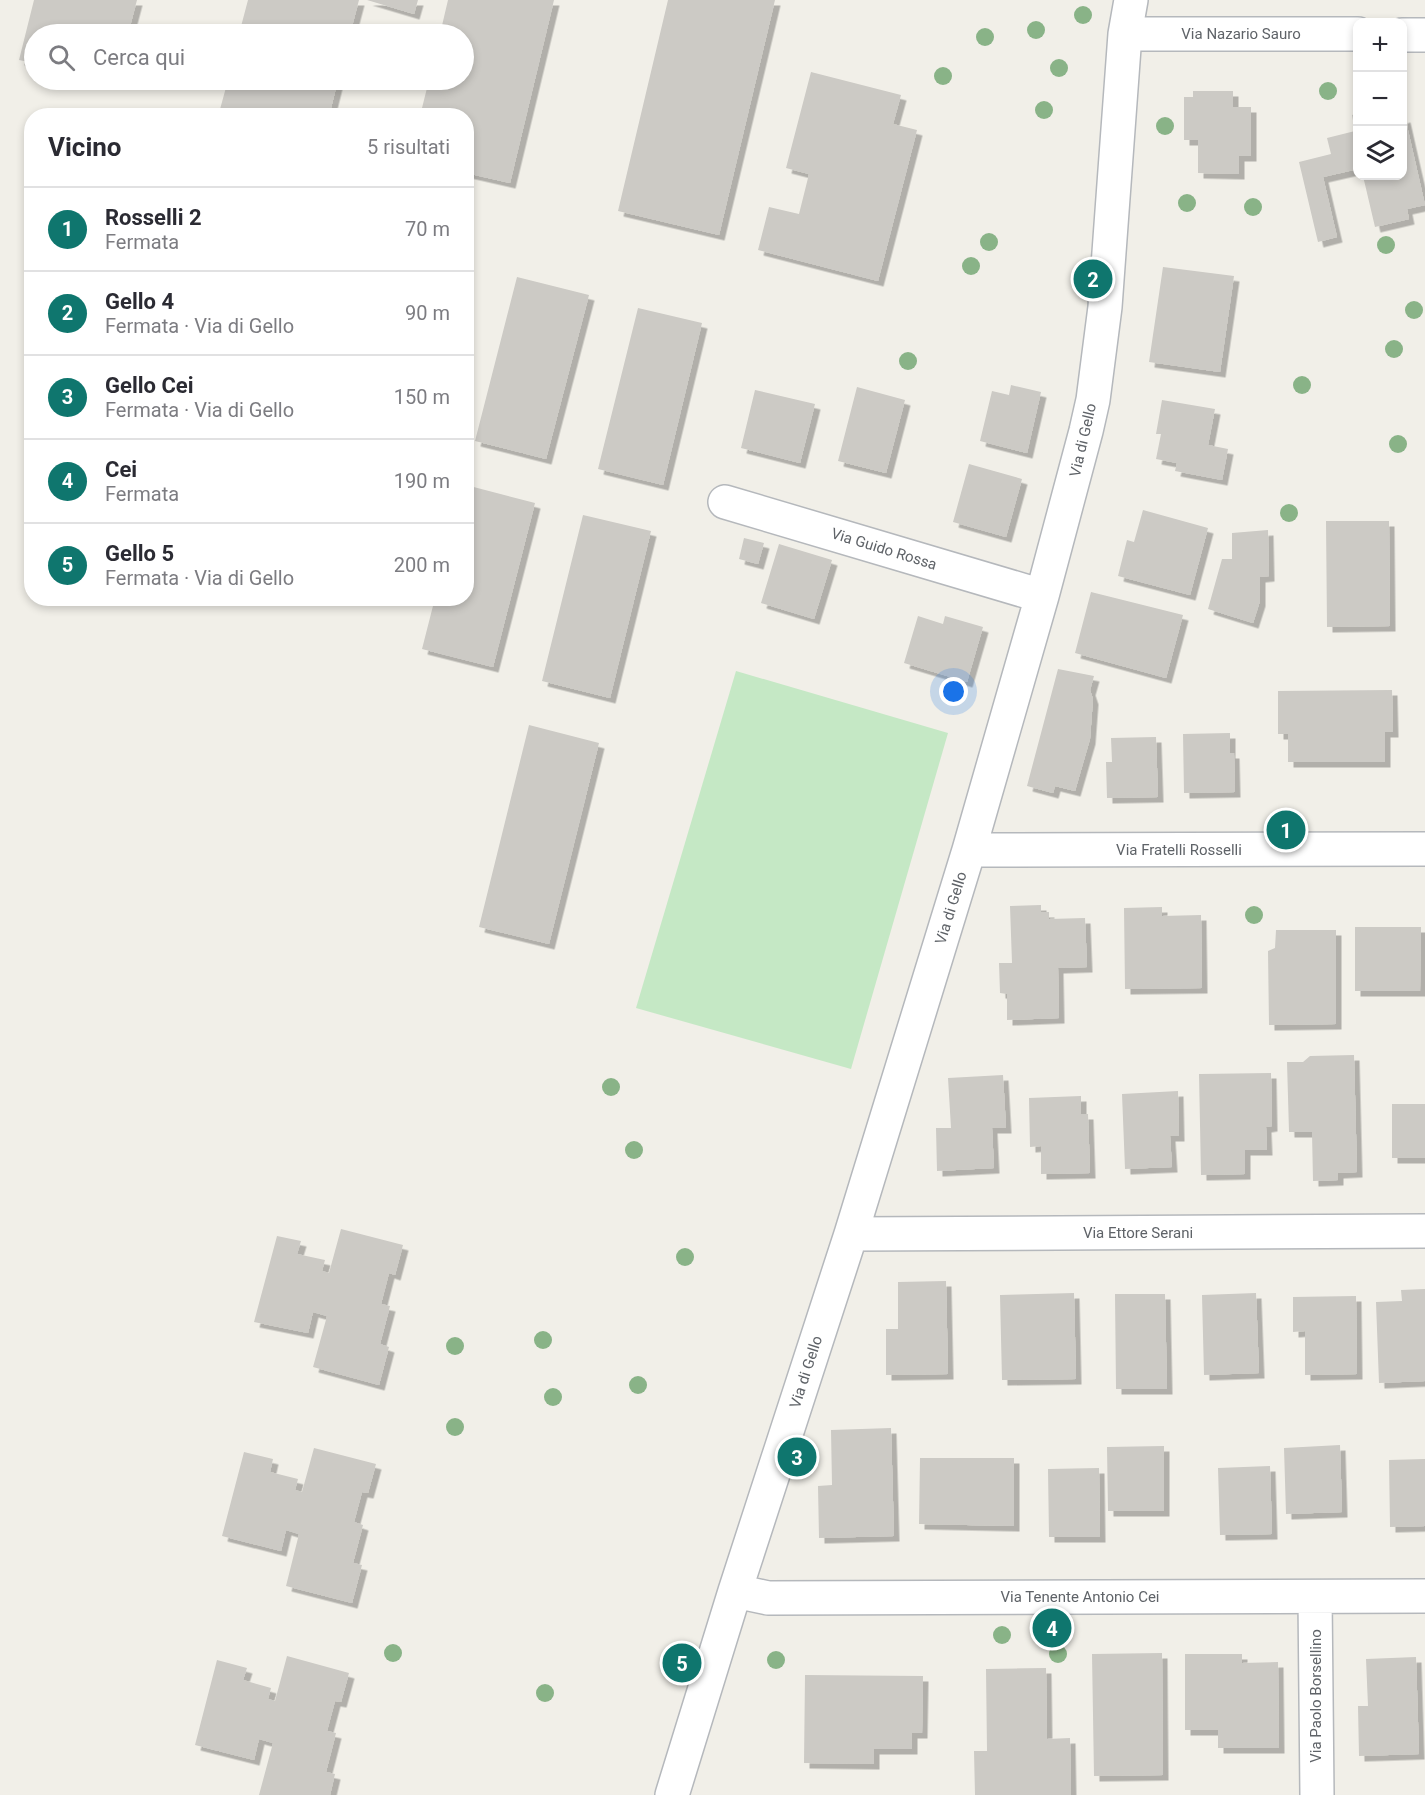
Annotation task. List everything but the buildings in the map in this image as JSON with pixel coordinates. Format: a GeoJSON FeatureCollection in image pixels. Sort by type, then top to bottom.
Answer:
{"type":"FeatureCollection","features":[{"type":"Feature","properties":{"kind":"street","name":"Via di Gello"},"geometry":{"type":"LineString","coordinates":[[672,1795],[735,1591],[851,1234],[969,850],[1042,596],[1086,431],[1093,400],[1105,307],[1125,34],[1131,0]]}},
{"type":"Feature","properties":{"kind":"street","name":"Via Nazario Sauro"},"geometry":{"type":"LineString","coordinates":[[1125,34],[1353,34]]}},
{"type":"Feature","properties":{"kind":"street"},"geometry":{"type":"LineString","coordinates":[[1407,34],[1425,35]]}},
{"type":"Feature","properties":{"kind":"street","name":"Via Guido Rossa"},"geometry":{"type":"LineString","coordinates":[[725,502],[1042,596]]}},
{"type":"Feature","properties":{"kind":"street","name":"Via Fratelli Rosselli"},"geometry":{"type":"LineString","coordinates":[[969,850],[1425,849]]}},
{"type":"Feature","properties":{"kind":"street","name":"Via Ettore Serani"},"geometry":{"type":"LineString","coordinates":[[851,1234],[1425,1231]]}},
{"type":"Feature","properties":{"kind":"street","name":"Via Tenente Antonio Cei"},"geometry":{"type":"LineString","coordinates":[[735,1591],[768,1598],[1425,1596]]}},
{"type":"Feature","properties":{"kind":"street","name":"Via Paolo Borsellino"},"geometry":{"type":"LineString","coordinates":[[1315,1597],[1317,1795]]}},
{"type":"Feature","properties":{"kind":"green space"},"geometry":{"type":"Polygon","coordinates":[[[736,671],[948,733],[851,1069],[636,1008],[736,671]]]}},
{"type":"Feature","properties":{"kind":"place","name":"Gello 4"},"geometry":{"type":"Point","coordinates":[1093,279]}},
{"type":"Feature","properties":{"kind":"place","name":"Rosselli 2"},"geometry":{"type":"Point","coordinates":[1286,830]}},
{"type":"Feature","properties":{"kind":"place","name":"Gello Cei"},"geometry":{"type":"Point","coordinates":[797,1457]}},
{"type":"Feature","properties":{"kind":"place","name":"Cei"},"geometry":{"type":"Point","coordinates":[1052,1628]}},
{"type":"Feature","properties":{"kind":"place","name":"Gello 5"},"geometry":{"type":"Point","coordinates":[682,1663]}}]}
